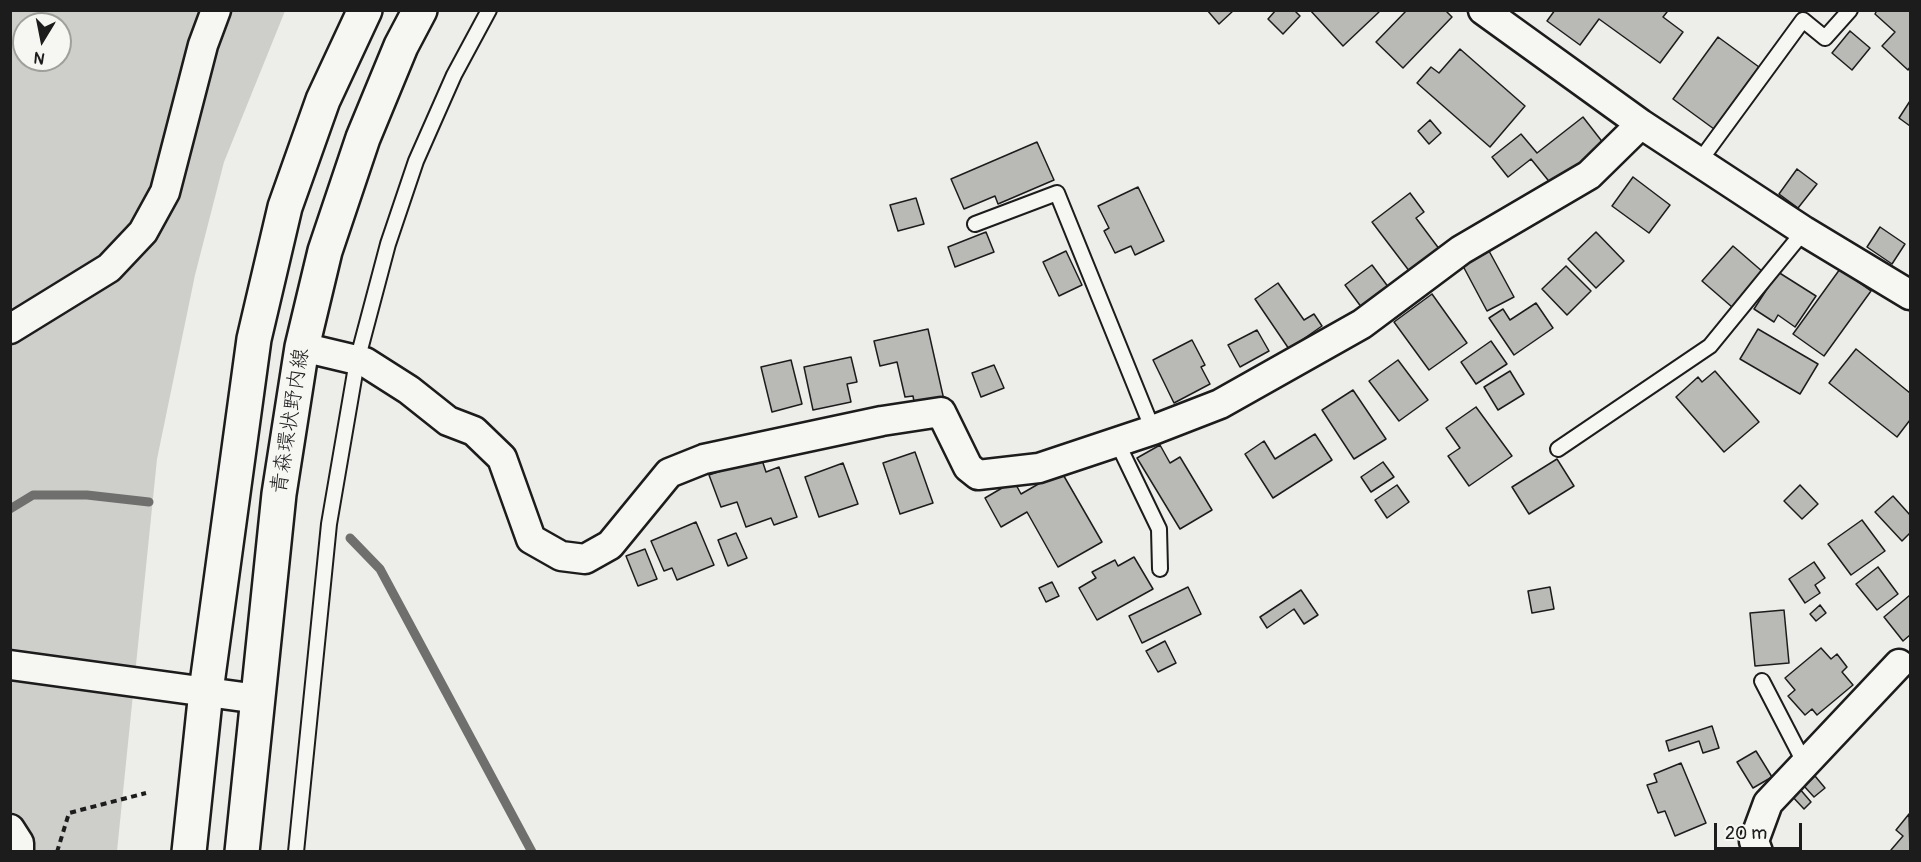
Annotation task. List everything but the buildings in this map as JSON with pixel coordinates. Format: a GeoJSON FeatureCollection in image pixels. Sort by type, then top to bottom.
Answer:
{"type":"FeatureCollection","features":[{"type":"Feature","properties":{"kind":"main road"},"geometry":{"type":"LineString","coordinates":[[189,852],[206,691],[254,339],[285,207],[323,100],[365,10]]}},
{"type":"Feature","properties":{"kind":"main road","name":"青森環状野内線"},"geometry":{"type":"LineString","coordinates":[[242,852],[279,494],[302,347],[325,251],[363,138],[401,46],[420,10]]}},
{"type":"Feature","properties":{"kind":"street"},"geometry":{"type":"LineString","coordinates":[[10,330],[109,268],[143,232],[165,192],[203,45],[216,10]]}},
{"type":"Feature","properties":{"kind":"street"},"geometry":{"type":"LineString","coordinates":[[1483,10],[1641,124],[1804,231],[1911,296]]}},
{"type":"Feature","properties":{"kind":"street"},"geometry":{"type":"LineString","coordinates":[[302,347],[366,362],[409,390],[448,421],[474,431],[502,458],[531,539],[561,556],[585,559],[610,545],[669,472],[704,459],[882,421],[942,412],[968,467],[978,475],[1039,468],[1153,430],[1220,404],[1362,324],[1461,250],[1589,175],[1641,124]]}},
{"type":"Feature","properties":{"kind":"street"},"geometry":{"type":"LineString","coordinates":[[1758,852],[1754,841],[1768,803],[1899,664]]}},
{"type":"Feature","properties":{"kind":"street"},"geometry":{"type":"LineString","coordinates":[[10,665],[258,699]]}},
{"type":"Feature","properties":{"kind":"street"},"geometry":{"type":"LineString","coordinates":[[10,829],[19,843],[20,852]]}},
{"type":"Feature","properties":{"kind":"lane"},"geometry":{"type":"LineString","coordinates":[[296,852],[329,524],[357,360],[388,244],[416,161],[454,75],[489,10]]}},
{"type":"Feature","properties":{"kind":"lane"},"geometry":{"type":"LineString","coordinates":[[1699,162],[1803,20],[1825,38],[1850,10]]}},
{"type":"Feature","properties":{"kind":"lane"},"geometry":{"type":"LineString","coordinates":[[975,224],[1057,193],[1153,430]]}},
{"type":"Feature","properties":{"kind":"lane"},"geometry":{"type":"LineString","coordinates":[[1558,449],[1710,346],[1804,231]]}},
{"type":"Feature","properties":{"kind":"lane"},"geometry":{"type":"LineString","coordinates":[[1117,442],[1159,529],[1160,569]]}},
{"type":"Feature","properties":{"kind":"lane"},"geometry":{"type":"LineString","coordinates":[[1762,681],[1804,764]]}},
{"type":"Feature","properties":{"kind":"path"},"geometry":{"type":"LineString","coordinates":[[57,852],[69,813],[146,793]]}},
{"type":"Feature","properties":{"kind":"shaded area"},"geometry":{"type":"Polygon","coordinates":[[[10,11],[285,11],[224,162],[195,275],[157,459],[117,851],[11,851],[10,11]]]}},
{"type":"Feature","properties":{"kind":"waterway"},"geometry":{"type":"LineString","coordinates":[[10,509],[33,495],[87,495],[149,502]]}},
{"type":"Feature","properties":{"kind":"waterway"},"geometry":{"type":"LineString","coordinates":[[350,538],[380,569],[532,852]]}}]}
